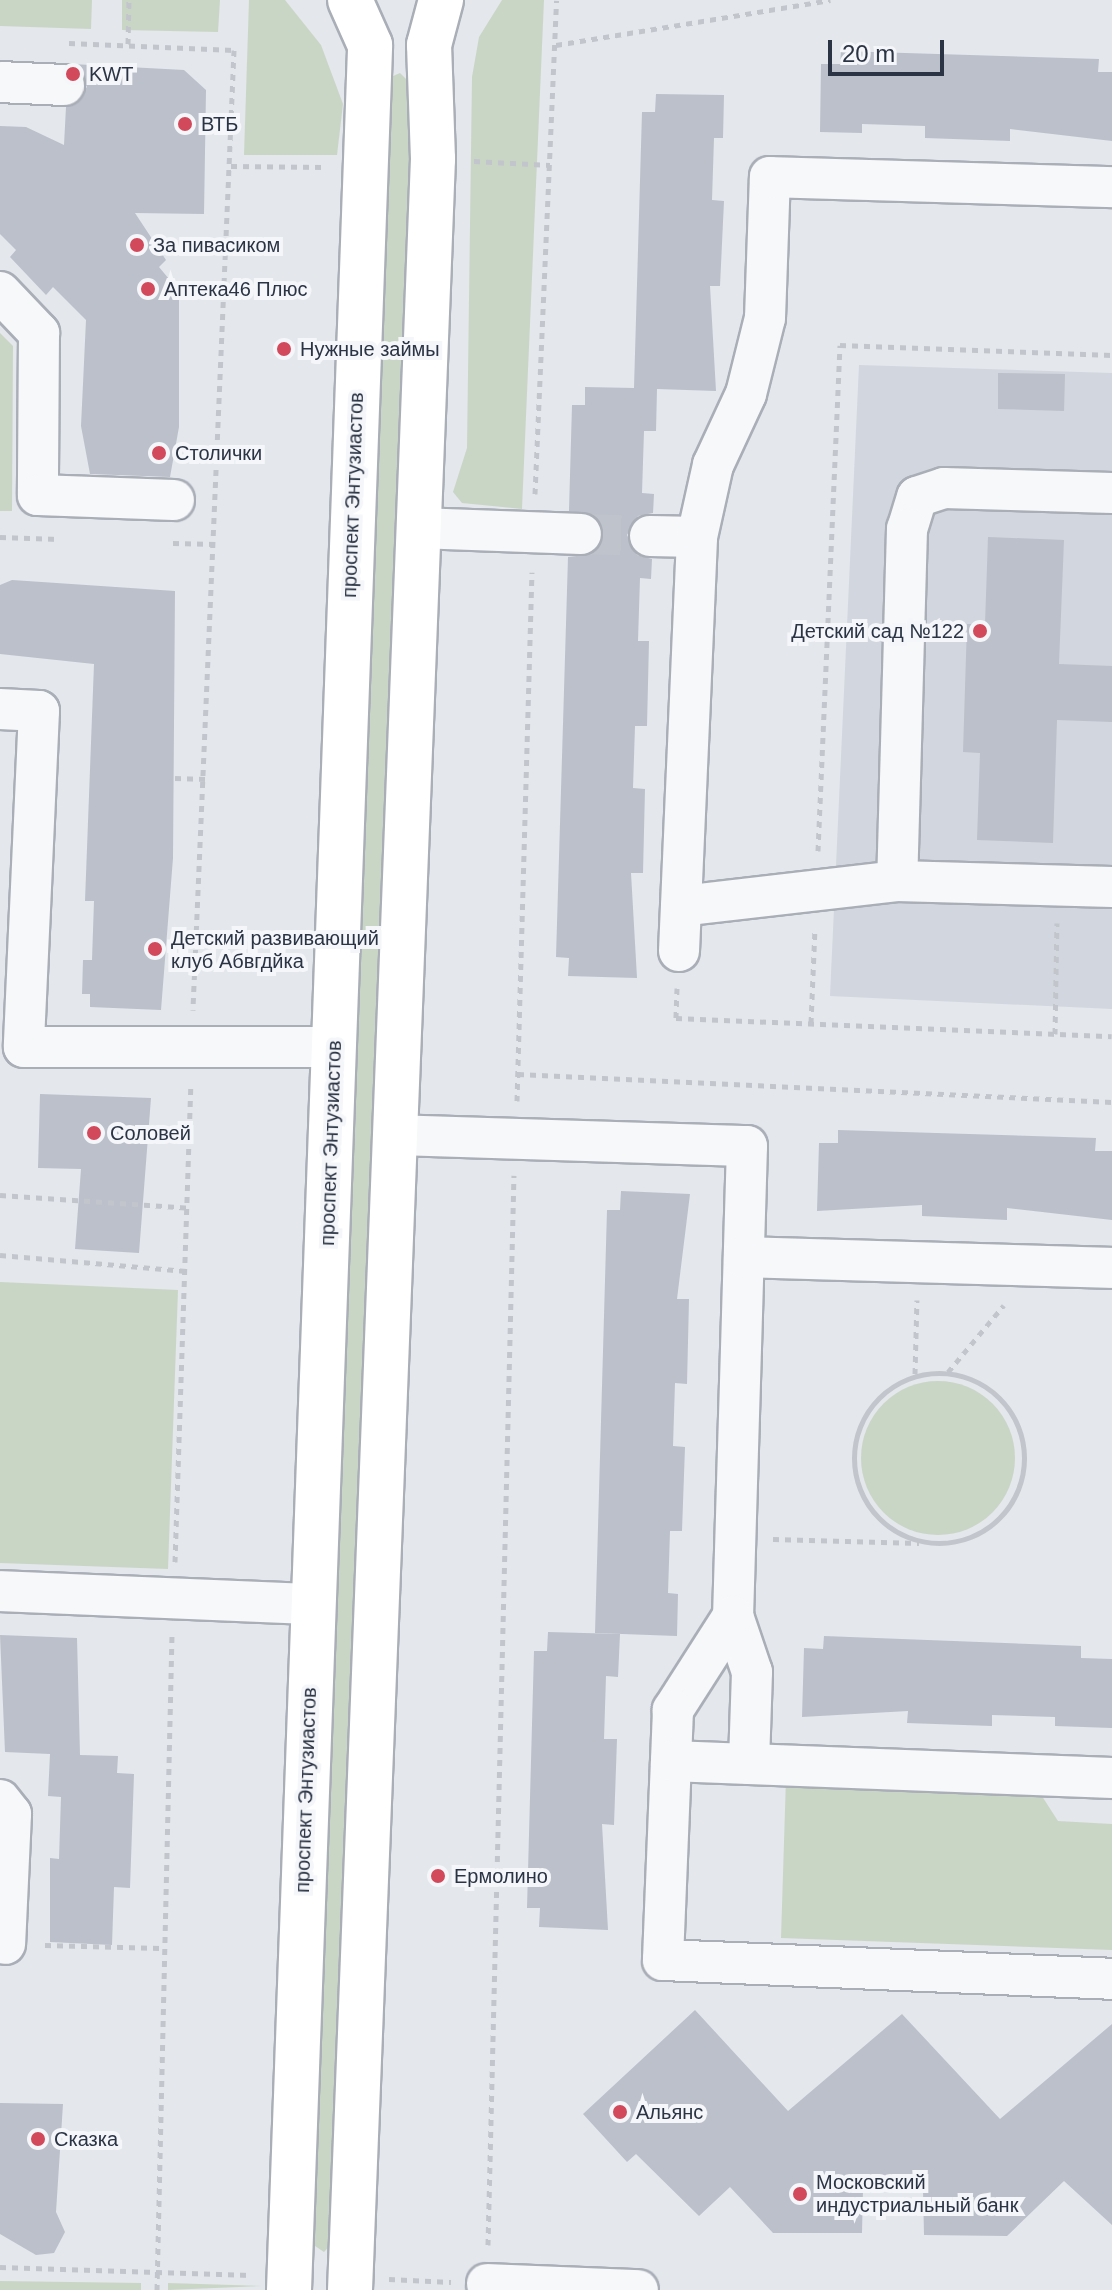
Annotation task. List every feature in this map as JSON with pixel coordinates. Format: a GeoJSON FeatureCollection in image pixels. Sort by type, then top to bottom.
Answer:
{"type":"FeatureCollection","features":[{"type":"Feature","properties":{"kind":"main road","name":"проспект Энтузиастов"},"geometry":{"type":"LineString","coordinates":[[289,2283],[370,45],[350,0]]}},
{"type":"Feature","properties":{"kind":"main road"},"geometry":{"type":"LineString","coordinates":[[350,2284],[433,159],[429,45],[441,0]]}},
{"type":"Feature","properties":{"kind":"lane"},"geometry":{"type":"LineString","coordinates":[[0,82],[64,85]]}},
{"type":"Feature","properties":{"kind":"lane"},"geometry":{"type":"LineString","coordinates":[[679,951],[697,537],[713,465],[746,394],[765,318],[770,177],[1112,187]]}},
{"type":"Feature","properties":{"kind":"lane"},"geometry":{"type":"LineString","coordinates":[[0,292],[39,333],[38,495],[174,500]]}},
{"type":"Feature","properties":{"kind":"lane"},"geometry":{"type":"LineString","coordinates":[[897,881],[907,529],[917,497],[944,488],[1112,493]]}},
{"type":"Feature","properties":{"kind":"lane"},"geometry":{"type":"LineString","coordinates":[[418,528],[581,534]]}},
{"type":"Feature","properties":{"kind":"lane"},"geometry":{"type":"LineString","coordinates":[[650,536],[697,537]]}},
{"type":"Feature","properties":{"kind":"lane"},"geometry":{"type":"LineString","coordinates":[[0,709],[39,711],[12,1056],[191,1047],[334,1047]]}},
{"type":"Feature","properties":{"kind":"lane"},"geometry":{"type":"LineString","coordinates":[[681,906],[897,881],[1112,887]]}},
{"type":"Feature","properties":{"kind":"lane"},"geometry":{"type":"LineString","coordinates":[[395,1135],[747,1146],[733,1616],[752,1672],[749,1764]]}},
{"type":"Feature","properties":{"kind":"lane"},"geometry":{"type":"LineString","coordinates":[[744,1257],[1112,1268]]}},
{"type":"Feature","properties":{"kind":"lane"},"geometry":{"type":"LineString","coordinates":[[0,1591],[313,1604]]}},
{"type":"Feature","properties":{"kind":"lane"},"geometry":{"type":"LineString","coordinates":[[733,1616],[673,1710],[663,1960],[1112,1979]]}},
{"type":"Feature","properties":{"kind":"lane"},"geometry":{"type":"LineString","coordinates":[[671,1761],[1112,1778]]}},
{"type":"Feature","properties":{"kind":"lane"},"geometry":{"type":"LineString","coordinates":[[0,1800],[11,1814],[5,1944]]}},
{"type":"Feature","properties":{"kind":"lane"},"geometry":{"type":"LineString","coordinates":[[487,2284],[638,2290]]}},
{"type":"Feature","properties":{"kind":"path"},"geometry":{"type":"LineString","coordinates":[[128,44],[129,0]]}},
{"type":"Feature","properties":{"kind":"path"},"geometry":{"type":"LineString","coordinates":[[556,45],[830,0]]}},
{"type":"Feature","properties":{"kind":"path"},"geometry":{"type":"LineString","coordinates":[[57,43],[234,50],[206,779],[191,1047],[187,1271],[160,1948],[157,2290]]}},
{"type":"Feature","properties":{"kind":"path"},"geometry":{"type":"LineString","coordinates":[[811,1023],[840,345],[1112,355]]}},
{"type":"Feature","properties":{"kind":"path"},"geometry":{"type":"LineString","coordinates":[[175,778],[206,779]]}},
{"type":"Feature","properties":{"kind":"path"},"geometry":{"type":"LineString","coordinates":[[1055,1034],[1058,885]]}},
{"type":"Feature","properties":{"kind":"path"},"geometry":{"type":"LineString","coordinates":[[679,951],[676,1018],[1112,1036]]}},
{"type":"Feature","properties":{"kind":"path"},"geometry":{"type":"LineString","coordinates":[[518,1074],[1112,1102]]}},
{"type":"Feature","properties":{"kind":"path"},"geometry":{"type":"LineString","coordinates":[[0,1195],[189,1208]]}},
{"type":"Feature","properties":{"kind":"path"},"geometry":{"type":"LineString","coordinates":[[0,1255],[187,1271]]}},
{"type":"Feature","properties":{"kind":"path"},"geometry":{"type":"LineString","coordinates":[[915,1374],[918,1262]]}},
{"type":"Feature","properties":{"kind":"path"},"geometry":{"type":"LineString","coordinates":[[948,1372],[1037,1266]]}},
{"type":"Feature","properties":{"kind":"path"},"geometry":{"type":"LineString","coordinates":[[736,1538],[928,1544],[962,1541],[992,1526],[1014,1500],[1024,1468],[1022,1435],[1007,1404],[981,1383],[948,1372],[915,1374],[870,1407],[852,1448],[855,1481],[871,1511],[896,1533],[928,1544]]}},
{"type":"Feature","properties":{"kind":"path"},"geometry":{"type":"LineString","coordinates":[[5,1944],[160,1948]]}},
{"type":"Feature","properties":{"kind":"path"},"geometry":{"type":"LineString","coordinates":[[0,2267],[158,2271],[289,2283]]}},
{"type":"Feature","properties":{"kind":"path"},"geometry":{"type":"LineString","coordinates":[[350,2284],[487,2284]]}},
{"type":"Feature","properties":{"kind":"shaded area","name":"Детский сад №122"},"geometry":{"type":"Polygon","coordinates":[[[859,365],[1112,373],[1112,1009],[830,996],[859,365]]]}},
{"type":"Feature","properties":{"kind":"green space"},"geometry":{"type":"Polygon","coordinates":[[[0,0],[92,0],[91,29],[0,26],[0,0]]]}},
{"type":"Feature","properties":{"kind":"green space"},"geometry":{"type":"Polygon","coordinates":[[[122,0],[220,0],[218,32],[122,30],[122,0]]]}},
{"type":"Feature","properties":{"kind":"green space"},"geometry":{"type":"Polygon","coordinates":[[[249,0],[285,0],[321,45],[343,104],[337,155],[244,155],[249,0]]]}},
{"type":"Feature","properties":{"kind":"green space"},"geometry":{"type":"Polygon","coordinates":[[[502,0],[544,0],[522,509],[462,503],[453,492],[467,448],[472,77],[479,37],[502,0]]]}},
{"type":"Feature","properties":{"kind":"green space"},"geometry":{"type":"Polygon","coordinates":[[[400,73],[412,85],[336,2239],[324,2252],[312,2244],[391,77],[400,73]]]}},
{"type":"Feature","properties":{"kind":"green space"},"geometry":{"type":"Polygon","coordinates":[[[0,333],[13,346],[12,511],[0,511],[0,333]]]}},
{"type":"Feature","properties":{"kind":"green space"},"geometry":{"type":"Polygon","coordinates":[[[0,1282],[178,1290],[168,1569],[0,1563],[0,1282]]]}},
{"type":"Feature","properties":{"kind":"green space"},"geometry":{"type":"Polygon","coordinates":[[[938,1381],[968,1386],[993,1403],[1010,1428],[1015,1458],[1010,1488],[993,1513],[968,1530],[938,1535],[908,1530],[883,1513],[866,1488],[861,1458],[866,1428],[883,1403],[908,1386],[938,1381]]]}},
{"type":"Feature","properties":{"kind":"green space"},"geometry":{"type":"Polygon","coordinates":[[[786,1778],[1038,1790],[1058,1821],[1112,1824],[1112,1950],[781,1938],[786,1778]]]}},
{"type":"Feature","properties":{"kind":"green space"},"geometry":{"type":"Polygon","coordinates":[[[0,2281],[141,2283],[141,2290],[0,2290],[0,2281]]]}},
{"type":"Feature","properties":{"kind":"green space"},"geometry":{"type":"Polygon","coordinates":[[[168,2283],[262,2286],[168,2290],[168,2283]]]}},
{"type":"Feature","properties":{"kind":"building"},"geometry":{"type":"Polygon","coordinates":[[[841,51],[1099,59],[1098,72],[1112,72],[1112,141],[1010,129],[1010,141],[925,138],[925,126],[862,124],[862,133],[820,132],[821,64],[840,64],[841,51]]]}},
{"type":"Feature","properties":{"kind":"building"},"geometry":{"type":"Polygon","coordinates":[[[72,64],[184,70],[206,90],[204,214],[135,213],[166,260],[159,267],[179,291],[179,427],[170,477],[90,474],[81,426],[86,320],[53,287],[46,295],[10,257],[16,250],[0,234],[0,126],[26,127],[64,145],[66,107],[87,87],[72,64]]]}},
{"type":"Feature","properties":{"kind":"building"},"geometry":{"type":"Polygon","coordinates":[[[656,94],[724,95],[723,138],[714,138],[712,200],[724,201],[720,286],[710,286],[716,391],[657,389],[656,431],[644,431],[642,493],[654,494],[653,513],[638,516],[627,535],[637,555],[652,559],[651,579],[640,578],[638,641],[649,641],[647,726],[635,726],[633,788],[645,789],[643,873],[631,873],[637,978],[568,976],[569,958],[556,957],[568,557],[592,554],[604,534],[594,515],[569,511],[572,405],[585,405],[585,387],[634,388],[642,112],[655,112],[656,94]]]}},
{"type":"Feature","properties":{"kind":"building"},"geometry":{"type":"Polygon","coordinates":[[[998,373],[1065,374],[1064,411],[998,409],[998,373]]]}},
{"type":"Feature","properties":{"kind":"building"},"geometry":{"type":"Polygon","coordinates":[[[988,537],[1064,540],[1059,664],[1112,666],[1112,722],[1057,720],[1053,843],[977,840],[980,753],[963,752],[967,624],[985,624],[988,537]]]}},
{"type":"Feature","properties":{"kind":"building"},"geometry":{"type":"Polygon","coordinates":[[[12,580],[175,591],[173,858],[161,1010],[90,1007],[90,994],[82,994],[83,960],[92,960],[94,901],[85,901],[94,664],[0,654],[0,585],[12,580]]]}},
{"type":"Feature","properties":{"kind":"building","name":"Соловей"},"geometry":{"type":"Polygon","coordinates":[[[40,1094],[151,1098],[139,1253],[75,1249],[81,1169],[38,1168],[40,1094]]]}},
{"type":"Feature","properties":{"kind":"building"},"geometry":{"type":"Polygon","coordinates":[[[838,1130],[1096,1138],[1095,1151],[1112,1151],[1112,1220],[1007,1208],[1007,1220],[922,1216],[922,1205],[817,1211],[819,1143],[838,1143],[838,1130]]]}},
{"type":"Feature","properties":{"kind":"building"},"geometry":{"type":"Polygon","coordinates":[[[621,1191],[690,1194],[677,1299],[689,1299],[687,1384],[675,1383],[673,1446],[685,1447],[682,1531],[670,1531],[668,1593],[678,1594],[677,1636],[595,1633],[607,1210],[620,1210],[621,1191]]]}},
{"type":"Feature","properties":{"kind":"building"},"geometry":{"type":"Polygon","coordinates":[[[548,1632],[620,1634],[618,1677],[606,1676],[604,1739],[617,1739],[614,1825],[602,1824],[608,1930],[539,1927],[540,1908],[527,1908],[534,1651],[547,1651],[548,1632]]]}},
{"type":"Feature","properties":{"kind":"building"},"geometry":{"type":"Polygon","coordinates":[[[0,1635],[77,1638],[80,1755],[118,1756],[117,1773],[134,1774],[130,1888],[114,1887],[112,1945],[50,1942],[50,1858],[59,1859],[61,1797],[48,1796],[50,1754],[5,1752],[0,1635]]]}},
{"type":"Feature","properties":{"kind":"building"},"geometry":{"type":"Polygon","coordinates":[[[824,1636],[1081,1646],[1081,1658],[1112,1659],[1112,1728],[1055,1726],[1055,1717],[992,1715],[992,1726],[907,1723],[908,1711],[802,1717],[804,1648],[823,1649],[824,1636]]]}},
{"type":"Feature","properties":{"kind":"building"},"geometry":{"type":"Polygon","coordinates":[[[695,2010],[788,2111],[902,2014],[1000,2119],[1112,2024],[1112,2225],[1064,2181],[1007,2236],[924,2235],[923,2190],[863,2189],[862,2233],[773,2233],[730,2187],[699,2216],[636,2154],[627,2162],[583,2114],[695,2010]]]}},
{"type":"Feature","properties":{"kind":"building"},"geometry":{"type":"Polygon","coordinates":[[[0,2103],[63,2104],[56,2212],[65,2232],[54,2253],[36,2255],[0,2234],[0,2103]]]}},
{"type":"Feature","properties":{"kind":"tunnel"},"geometry":{"type":"LineString","coordinates":[[581,534],[650,536]]}},
{"type":"Feature","properties":{"kind":"place","name":"KWT"},"geometry":{"type":"Point","coordinates":[73,74]}},
{"type":"Feature","properties":{"kind":"place","name":"ВТБ"},"geometry":{"type":"Point","coordinates":[185,124]}},
{"type":"Feature","properties":{"kind":"place","name":"За пивасиком"},"geometry":{"type":"Point","coordinates":[137,245]}},
{"type":"Feature","properties":{"kind":"place","name":"Аптека46 Плюс"},"geometry":{"type":"Point","coordinates":[148,289]}},
{"type":"Feature","properties":{"kind":"place","name":"Нужные займы"},"geometry":{"type":"Point","coordinates":[284,349]}},
{"type":"Feature","properties":{"kind":"place","name":"Столички"},"geometry":{"type":"Point","coordinates":[159,453]}},
{"type":"Feature","properties":{"kind":"place","name":"Детский сад №122"},"geometry":{"type":"Point","coordinates":[980,631]}},
{"type":"Feature","properties":{"kind":"place","name":"Детский развивающий клуб Абвгдйка"},"geometry":{"type":"Point","coordinates":[155,949]}},
{"type":"Feature","properties":{"kind":"place","name":"Соловей"},"geometry":{"type":"Point","coordinates":[94,1133]}},
{"type":"Feature","properties":{"kind":"place","name":"Ермолино"},"geometry":{"type":"Point","coordinates":[438,1876]}},
{"type":"Feature","properties":{"kind":"place","name":"Альянс"},"geometry":{"type":"Point","coordinates":[620,2112]}},
{"type":"Feature","properties":{"kind":"place","name":"Сказка"},"geometry":{"type":"Point","coordinates":[38,2139]}},
{"type":"Feature","properties":{"kind":"place","name":"Московский индустриальный банк"},"geometry":{"type":"Point","coordinates":[800,2194]}}]}
